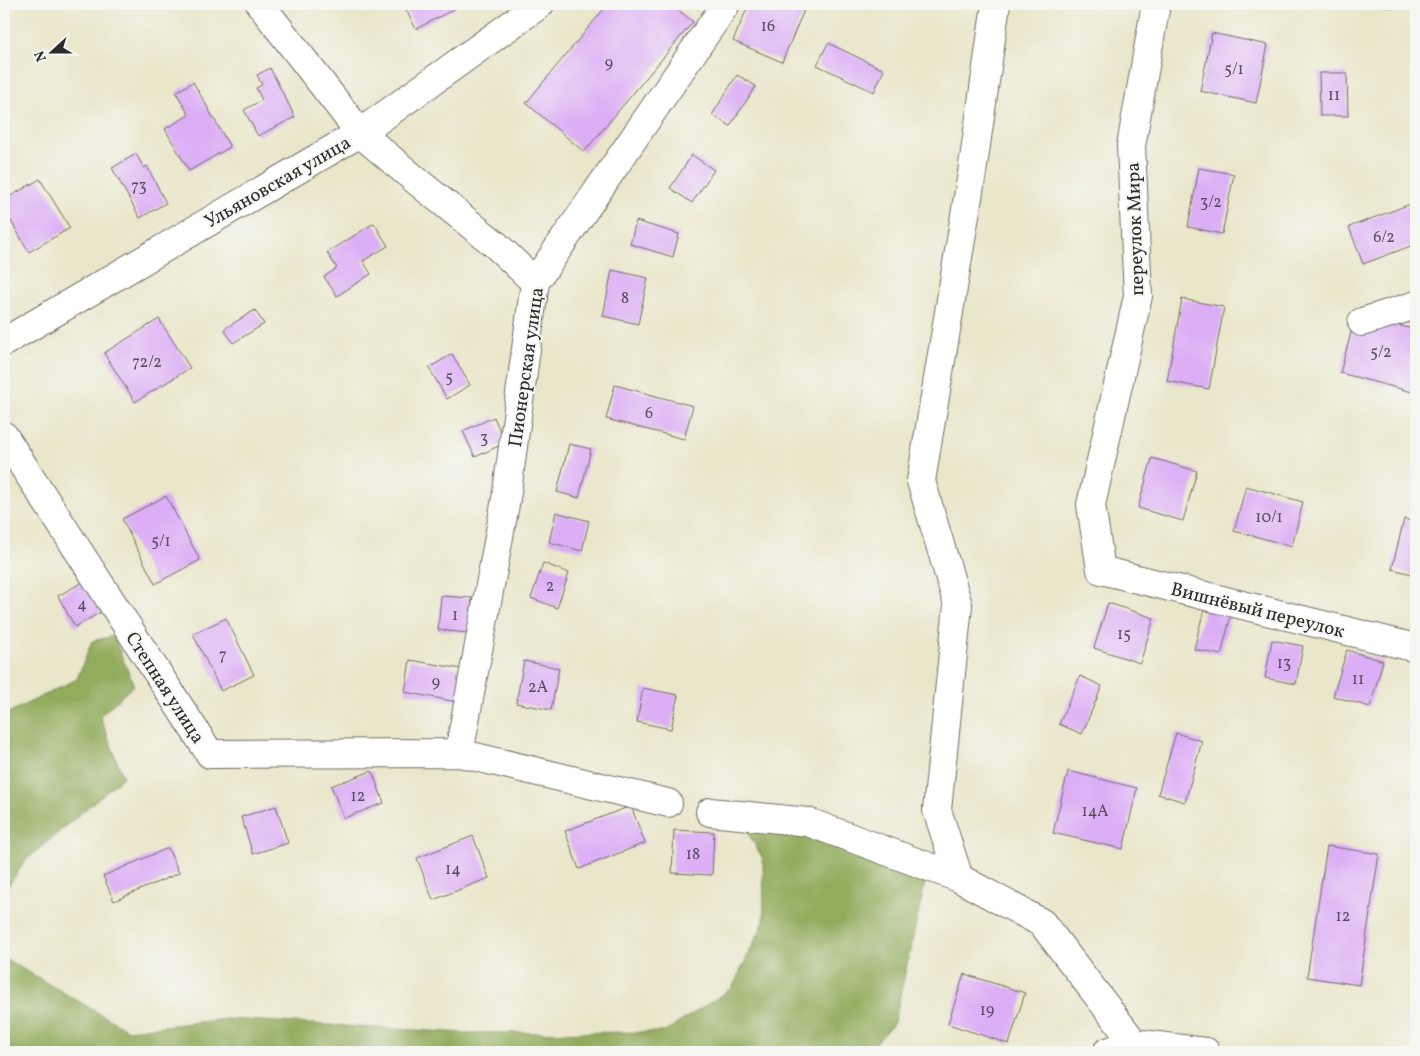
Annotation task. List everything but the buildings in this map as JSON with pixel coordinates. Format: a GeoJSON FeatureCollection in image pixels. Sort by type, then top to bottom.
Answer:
{"type":"FeatureCollection","features":[{"type":"Feature","properties":{"kind":"street"},"geometry":{"type":"LineString","coordinates":[[260,4],[360,133],[496,245],[535,282]]}},
{"type":"Feature","properties":{"kind":"street","name":"Ульяновская улица"},"geometry":{"type":"LineString","coordinates":[[4,342],[360,133],[540,4]]}},
{"type":"Feature","properties":{"kind":"street","name":"Пионерская улица"},"geometry":{"type":"LineString","coordinates":[[459,753],[506,499],[535,282],[726,4]]}},
{"type":"Feature","properties":{"kind":"street"},"geometry":{"type":"LineString","coordinates":[[959,878],[937,810],[958,605],[921,480],[972,174],[996,4]]}},
{"type":"Feature","properties":{"kind":"street","name":"переулок Мира"},"geometry":{"type":"LineString","coordinates":[[1100,570],[1091,505],[1138,296],[1131,146],[1156,4]]}},
{"type":"Feature","properties":{"kind":"street"},"geometry":{"type":"LineString","coordinates":[[1362,322],[1416,305]]}},
{"type":"Feature","properties":{"kind":"street","name":"Степная улица"},"geometry":{"type":"LineString","coordinates":[[4,436],[210,754],[459,753]]}},
{"type":"Feature","properties":{"kind":"street","name":"Вишнёвый переулок"},"geometry":{"type":"LineString","coordinates":[[1100,570],[1416,648]]}},
{"type":"Feature","properties":{"kind":"street"},"geometry":{"type":"LineString","coordinates":[[459,753],[668,802]]}},
{"type":"Feature","properties":{"kind":"street"},"geometry":{"type":"LineString","coordinates":[[710,812],[808,822],[959,878],[1042,923],[1134,1043]]}},
{"type":"Feature","properties":{"kind":"street"},"geometry":{"type":"LineString","coordinates":[[1106,1052],[1134,1043],[1206,1052]]}},
{"type":"Feature","properties":{"kind":"green space"},"geometry":{"type":"Polygon","coordinates":[[[113,636],[134,685],[100,716],[123,777],[26,860],[4,892],[4,715],[77,679],[92,641],[113,636]]]}},
{"type":"Feature","properties":{"kind":"green space"},"geometry":{"type":"Polygon","coordinates":[[[737,814],[927,874],[894,1023],[868,1052],[4,1052],[4,958],[128,1030],[226,1019],[465,1033],[665,1032],[732,988],[764,922],[763,859],[737,814]]]}}]}
